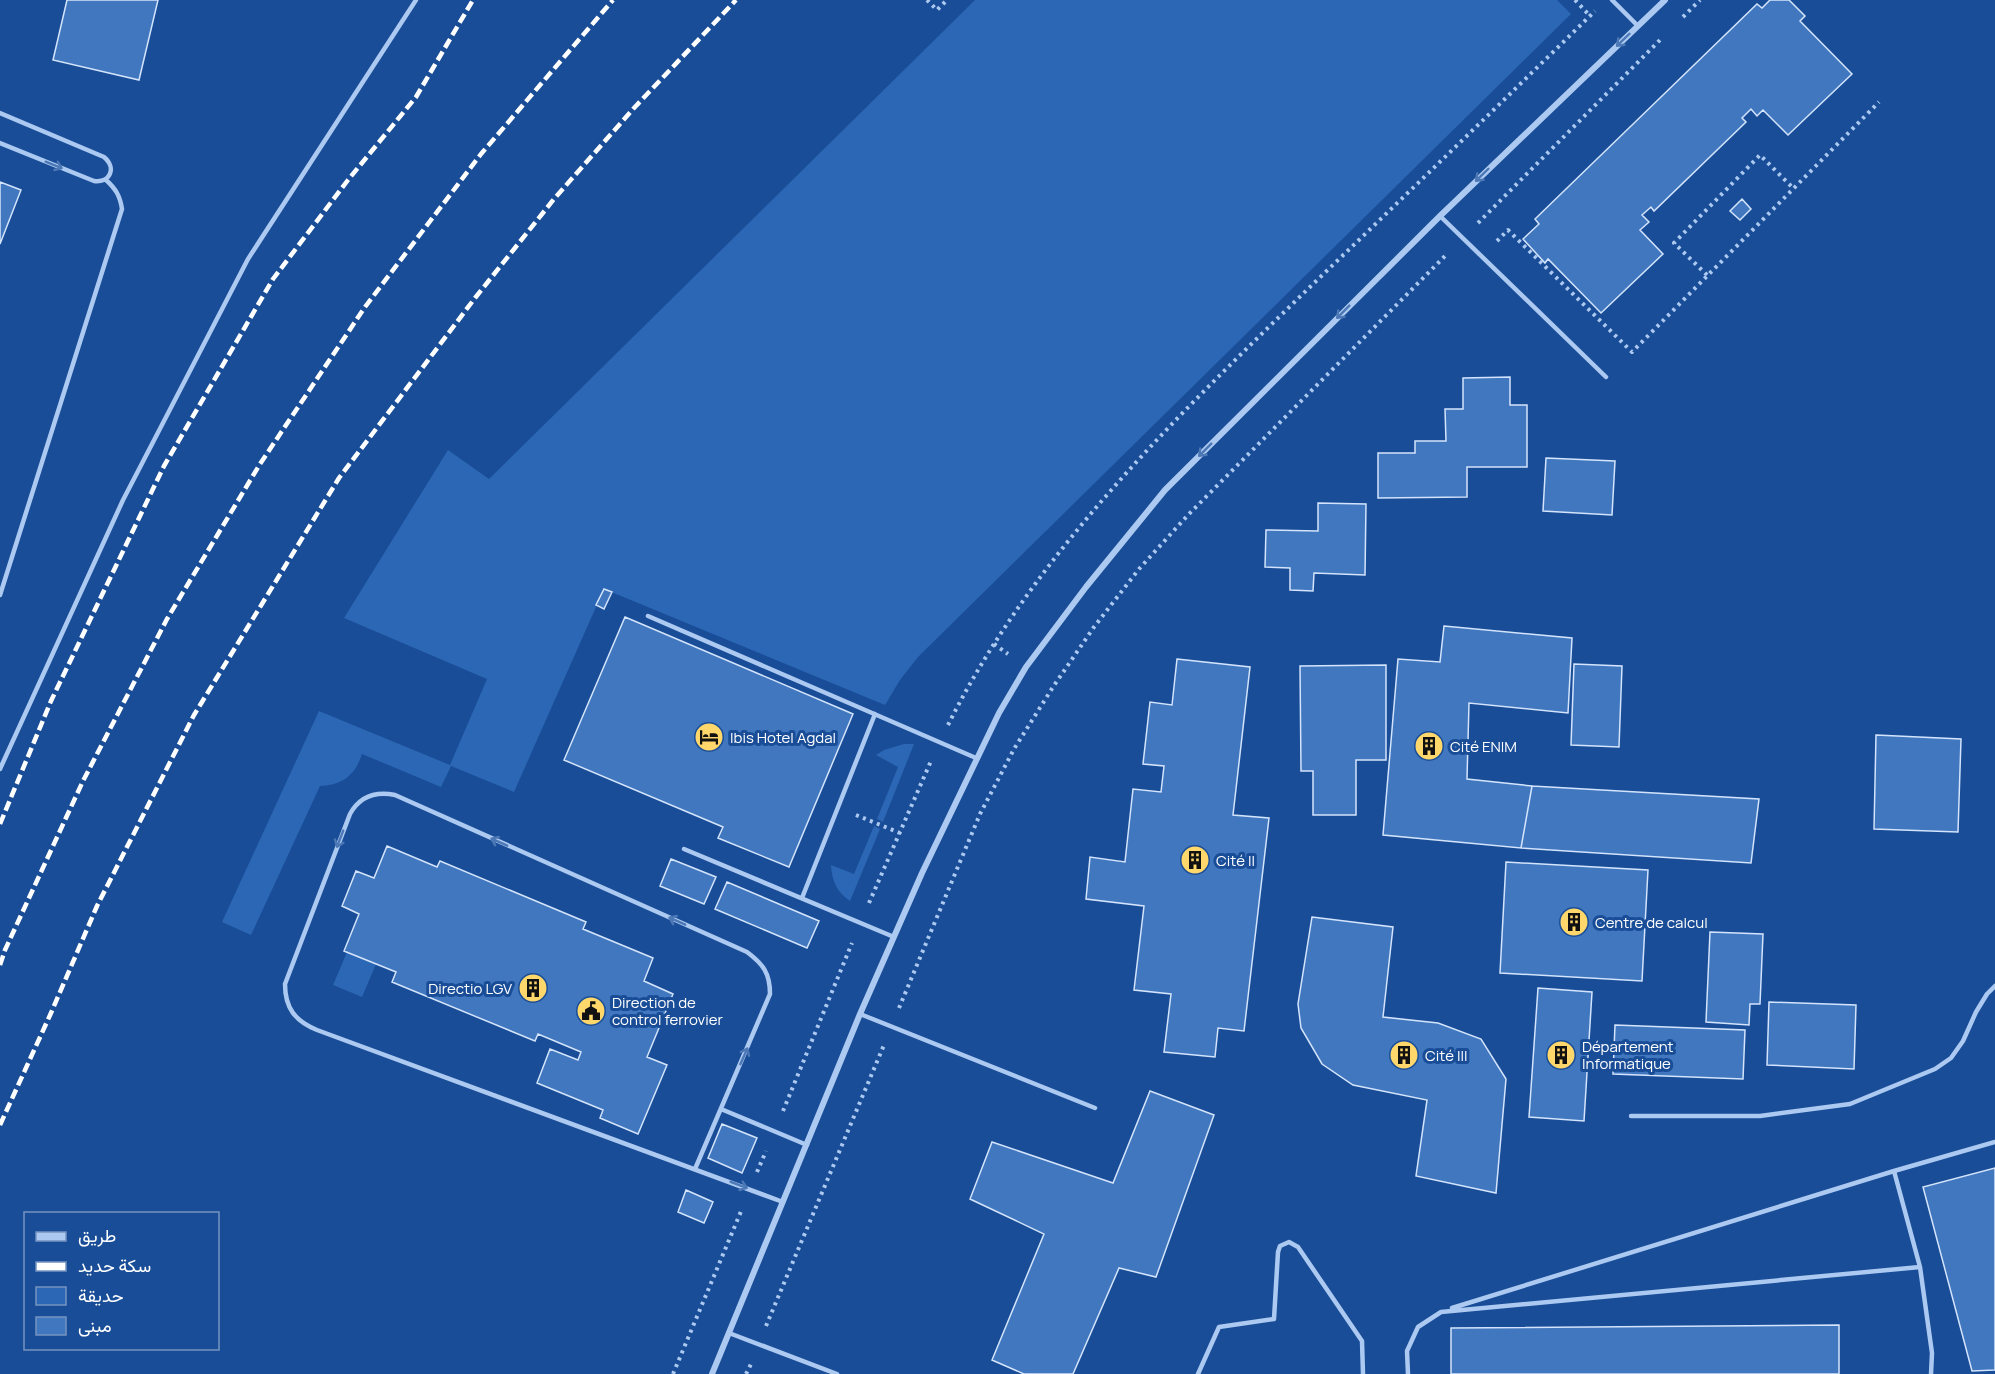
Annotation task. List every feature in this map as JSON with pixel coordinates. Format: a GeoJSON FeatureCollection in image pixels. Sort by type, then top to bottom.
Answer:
{"type":"FeatureCollection","features":[{"type":"Feature","properties":{"kind":"street"},"geometry":{"type":"LineString","coordinates":[[712,1374],[860,1014],[922,873],[976,758],[1026,667],[1086,587],[1165,490],[1440,216],[1665,0]]}},
{"type":"Feature","properties":{"kind":"lane"},"geometry":{"type":"LineString","coordinates":[[0,768],[123,500],[248,260],[416,0]]}},
{"type":"Feature","properties":{"kind":"lane"},"geometry":{"type":"LineString","coordinates":[[1612,0],[1638,26]]}},
{"type":"Feature","properties":{"kind":"lane"},"geometry":{"type":"LineString","coordinates":[[0,113],[104,157],[112,168],[111,174],[106,180],[94,182],[0,143]]}},
{"type":"Feature","properties":{"kind":"lane"},"geometry":{"type":"LineString","coordinates":[[0,596],[122,209],[115,188],[106,180]]}},
{"type":"Feature","properties":{"kind":"lane"},"geometry":{"type":"LineString","coordinates":[[1440,216],[1606,377]]}},
{"type":"Feature","properties":{"kind":"lane"},"geometry":{"type":"LineString","coordinates":[[648,616],[976,758]]}},
{"type":"Feature","properties":{"kind":"lane"},"geometry":{"type":"LineString","coordinates":[[802,898],[875,714]]}},
{"type":"Feature","properties":{"kind":"lane"},"geometry":{"type":"LineString","coordinates":[[695,1169],[771,994],[768,973],[762,964],[747,952],[395,795],[377,793],[361,800],[354,807],[285,984],[285,996],[296,1018],[317,1030],[783,1202]]}},
{"type":"Feature","properties":{"kind":"lane"},"geometry":{"type":"LineString","coordinates":[[684,849],[894,937]]}},
{"type":"Feature","properties":{"kind":"lane"},"geometry":{"type":"LineString","coordinates":[[1631,1116],[1760,1116],[1850,1104],[1935,1069],[1951,1058],[1976,1012],[1995,986]]}},
{"type":"Feature","properties":{"kind":"lane"},"geometry":{"type":"LineString","coordinates":[[860,1014],[1095,1107]]}},
{"type":"Feature","properties":{"kind":"lane"},"geometry":{"type":"LineString","coordinates":[[721,1109],[807,1145]]}},
{"type":"Feature","properties":{"kind":"lane"},"geometry":{"type":"LineString","coordinates":[[1408,1374],[1407,1351],[1418,1327],[1441,1312],[1894,1171],[1995,1142]]}},
{"type":"Feature","properties":{"kind":"lane"},"geometry":{"type":"LineString","coordinates":[[1894,1171],[1920,1267],[1932,1353],[1931,1374]]}},
{"type":"Feature","properties":{"kind":"lane"},"geometry":{"type":"LineString","coordinates":[[1198,1374],[1219,1327],[1274,1319],[1278,1252],[1280,1246],[1289,1242],[1298,1247],[1362,1341],[1363,1374]]}},
{"type":"Feature","properties":{"kind":"lane"},"geometry":{"type":"LineString","coordinates":[[1441,1312],[1920,1267]]}},
{"type":"Feature","properties":{"kind":"lane"},"geometry":{"type":"LineString","coordinates":[[729,1334],[837,1374]]}},
{"type":"Feature","properties":{"kind":"path"},"geometry":{"type":"LineString","coordinates":[[927,0],[937,10],[947,0]]}},
{"type":"Feature","properties":{"kind":"path"},"geometry":{"type":"LineString","coordinates":[[1575,0],[1590,16]]}},
{"type":"Feature","properties":{"kind":"path"},"geometry":{"type":"LineString","coordinates":[[1683,17],[1700,0]]}},
{"type":"Feature","properties":{"kind":"path"},"geometry":{"type":"LineString","coordinates":[[746,1374],[980,814],[1031,722],[1094,627],[1139,569],[1188,514],[1666,34]]}},
{"type":"Feature","properties":{"kind":"path"},"geometry":{"type":"LineString","coordinates":[[1482,257],[1508,230],[1632,352],[1879,102]]}},
{"type":"Feature","properties":{"kind":"path"},"geometry":{"type":"LineString","coordinates":[[1707,275],[1674,243],[1760,155],[1793,188]]}},
{"type":"Feature","properties":{"kind":"path"},"geometry":{"type":"LineString","coordinates":[[837,808],[900,833]]}},
{"type":"Feature","properties":{"kind":"green space"},"geometry":{"type":"Polygon","coordinates":[[[975,0],[1557,0],[1571,14],[918,657],[900,680],[885,705],[604,589],[514,792],[451,766],[441,787],[362,754],[356,768],[347,778],[335,784],[320,786],[251,935],[222,922],[319,711],[450,765],[487,679],[344,618],[448,450],[489,479],[975,0]]]}},
{"type":"Feature","properties":{"kind":"green space"},"geometry":{"type":"Polygon","coordinates":[[[904,744],[914,744],[883,822],[877,819],[898,767],[876,755],[904,744]]]}},
{"type":"Feature","properties":{"kind":"green space"},"geometry":{"type":"Polygon","coordinates":[[[874,826],[880,829],[850,901],[836,886],[831,865],[854,874],[874,826]]]}},
{"type":"Feature","properties":{"kind":"green space"},"geometry":{"type":"Polygon","coordinates":[[[347,952],[376,964],[362,997],[333,985],[347,952]]]}},
{"type":"Feature","properties":{"kind":"building"},"geometry":{"type":"Polygon","coordinates":[[[67,0],[158,0],[139,80],[53,60],[67,0]]]}},
{"type":"Feature","properties":{"kind":"building"},"geometry":{"type":"Polygon","coordinates":[[[1770,0],[1789,0],[1805,16],[1800,21],[1852,74],[1788,135],[1763,110],[1757,116],[1751,109],[1742,118],[1746,122],[1654,211],[1651,207],[1642,215],[1649,222],[1640,230],[1663,254],[1601,313],[1548,259],[1545,263],[1523,239],[1539,224],[1535,219],[1757,4],[1762,8],[1770,0]]]}},
{"type":"Feature","properties":{"kind":"building"},"geometry":{"type":"Polygon","coordinates":[[[0,182],[21,190],[0,244],[0,182]]]}},
{"type":"Feature","properties":{"kind":"building"},"geometry":{"type":"Polygon","coordinates":[[[1742,199],[1751,209],[1740,220],[1730,211],[1742,199]]]}},
{"type":"Feature","properties":{"kind":"building"},"geometry":{"type":"Polygon","coordinates":[[[1510,377],[1510,405],[1527,405],[1527,467],[1467,467],[1467,497],[1378,498],[1378,453],[1415,453],[1415,441],[1446,441],[1445,409],[1463,409],[1463,378],[1510,377]]]}},
{"type":"Feature","properties":{"kind":"building"},"geometry":{"type":"Polygon","coordinates":[[[1546,458],[1615,461],[1612,515],[1543,511],[1546,458]]]}},
{"type":"Feature","properties":{"kind":"building"},"geometry":{"type":"Polygon","coordinates":[[[1318,503],[1366,504],[1365,575],[1314,573],[1313,591],[1290,590],[1290,568],[1265,567],[1266,530],[1318,531],[1318,503]]]}},
{"type":"Feature","properties":{"kind":"building"},"geometry":{"type":"Polygon","coordinates":[[[604,589],[612,592],[604,609],[596,605],[604,589]]]}},
{"type":"Feature","properties":{"kind":"building","name":"Ibis Hotel Agdal"},"geometry":{"type":"Polygon","coordinates":[[[625,617],[853,714],[789,867],[718,838],[723,827],[564,760],[625,617]]]}},
{"type":"Feature","properties":{"kind":"building","name":"Cité ENIM"},"geometry":{"type":"Polygon","coordinates":[[[1444,626],[1572,638],[1568,713],[1469,703],[1467,779],[1532,786],[1521,848],[1383,835],[1398,659],[1440,662],[1444,626]]]}},
{"type":"Feature","properties":{"kind":"building","name":"Cité II"},"geometry":{"type":"Polygon","coordinates":[[[1177,659],[1250,667],[1233,815],[1269,818],[1244,1031],[1218,1028],[1215,1057],[1164,1052],[1171,994],[1134,990],[1144,906],[1086,899],[1090,857],[1125,862],[1133,789],[1161,792],[1164,766],[1143,764],[1150,702],[1172,705],[1177,659]]]}},
{"type":"Feature","properties":{"kind":"building"},"geometry":{"type":"Polygon","coordinates":[[[1574,664],[1622,666],[1619,747],[1571,745],[1574,664]]]}},
{"type":"Feature","properties":{"kind":"building"},"geometry":{"type":"Polygon","coordinates":[[[1386,665],[1386,760],[1356,760],[1356,815],[1313,815],[1313,771],[1301,771],[1300,666],[1386,665]]]}},
{"type":"Feature","properties":{"kind":"building"},"geometry":{"type":"Polygon","coordinates":[[[1876,735],[1961,739],[1958,832],[1874,829],[1876,735]]]}},
{"type":"Feature","properties":{"kind":"building"},"geometry":{"type":"Polygon","coordinates":[[[1532,786],[1759,799],[1751,863],[1521,848],[1532,786]]]}},
{"type":"Feature","properties":{"kind":"building","name":"Directio LGV"},"geometry":{"type":"Polygon","coordinates":[[[387,846],[437,867],[440,861],[586,922],[583,929],[653,958],[644,981],[673,994],[647,1057],[667,1065],[638,1134],[600,1118],[603,1110],[537,1083],[550,1049],[578,1060],[581,1052],[538,1034],[535,1041],[392,982],[396,972],[344,951],[359,914],[342,906],[356,871],[374,878],[387,846]]]}},
{"type":"Feature","properties":{"kind":"building"},"geometry":{"type":"Polygon","coordinates":[[[671,859],[716,877],[704,904],[660,886],[671,859]]]}},
{"type":"Feature","properties":{"kind":"building","name":"Centre de calcul"},"geometry":{"type":"Polygon","coordinates":[[[1506,862],[1648,870],[1642,981],[1500,973],[1506,862]]]}},
{"type":"Feature","properties":{"kind":"building"},"geometry":{"type":"Polygon","coordinates":[[[727,882],[819,921],[807,948],[715,909],[727,882]]]}},
{"type":"Feature","properties":{"kind":"building","name":"Cité III"},"geometry":{"type":"Polygon","coordinates":[[[1312,917],[1393,927],[1383,1017],[1438,1023],[1481,1039],[1506,1079],[1496,1193],[1416,1176],[1427,1100],[1353,1085],[1322,1064],[1301,1028],[1298,1004],[1312,917]]]}},
{"type":"Feature","properties":{"kind":"building"},"geometry":{"type":"Polygon","coordinates":[[[1710,932],[1763,934],[1760,1004],[1750,1004],[1749,1025],[1706,1022],[1710,932]]]}},
{"type":"Feature","properties":{"kind":"building","name":"Département Informatique"},"geometry":{"type":"Polygon","coordinates":[[[1538,988],[1592,992],[1584,1121],[1529,1117],[1538,988]]]}},
{"type":"Feature","properties":{"kind":"building"},"geometry":{"type":"Polygon","coordinates":[[[1769,1002],[1856,1005],[1854,1069],[1767,1065],[1769,1002]]]}},
{"type":"Feature","properties":{"kind":"building"},"geometry":{"type":"Polygon","coordinates":[[[1615,1025],[1745,1030],[1743,1079],[1613,1074],[1615,1025]]]}},
{"type":"Feature","properties":{"kind":"building"},"geometry":{"type":"Polygon","coordinates":[[[1150,1091],[1214,1115],[1156,1277],[1119,1268],[1073,1374],[1024,1374],[992,1360],[1044,1234],[970,1199],[992,1142],[1113,1183],[1150,1091]]]}},
{"type":"Feature","properties":{"kind":"building"},"geometry":{"type":"Polygon","coordinates":[[[722,1124],[757,1138],[742,1173],[708,1158],[722,1124]]]}},
{"type":"Feature","properties":{"kind":"building"},"geometry":{"type":"Polygon","coordinates":[[[1995,1168],[1995,1370],[1972,1371],[1923,1187],[1995,1168]]]}},
{"type":"Feature","properties":{"kind":"building"},"geometry":{"type":"Polygon","coordinates":[[[686,1190],[713,1202],[704,1223],[678,1212],[686,1190]]]}},
{"type":"Feature","properties":{"kind":"building"},"geometry":{"type":"Polygon","coordinates":[[[1839,1325],[1839,1374],[1451,1374],[1451,1328],[1839,1325]]]}},
{"type":"Feature","properties":{"kind":"railway"},"geometry":{"type":"LineString","coordinates":[[0,824],[51,701],[164,466],[273,279],[348,180],[416,97],[473,0]]}},
{"type":"Feature","properties":{"kind":"railway"},"geometry":{"type":"LineString","coordinates":[[0,965],[83,781],[167,619],[260,464],[365,307],[481,154],[613,0]]}},
{"type":"Feature","properties":{"kind":"railway"},"geometry":{"type":"LineString","coordinates":[[0,1125],[97,906],[194,715],[339,478],[475,298],[554,199],[634,108],[736,0]]}},
{"type":"Feature","properties":{"kind":"place","name":"Ibis Hotel Agdal"},"geometry":{"type":"Point","coordinates":[709,737]}},
{"type":"Feature","properties":{"kind":"place","name":"Cité ENIM"},"geometry":{"type":"Point","coordinates":[1429,746]}},
{"type":"Feature","properties":{"kind":"place","name":"Cité II"},"geometry":{"type":"Point","coordinates":[1195,860]}},
{"type":"Feature","properties":{"kind":"place","name":"Centre de calcul"},"geometry":{"type":"Point","coordinates":[1574,922]}},
{"type":"Feature","properties":{"kind":"place","name":"Directio LGV"},"geometry":{"type":"Point","coordinates":[533,988]}},
{"type":"Feature","properties":{"kind":"place","name":"Direction de control ferrovier"},"geometry":{"type":"Point","coordinates":[591,1011]}},
{"type":"Feature","properties":{"kind":"place","name":"Cité III"},"geometry":{"type":"Point","coordinates":[1404,1055]}},
{"type":"Feature","properties":{"kind":"place","name":"Département Informatique"},"geometry":{"type":"Point","coordinates":[1561,1055]}}]}
